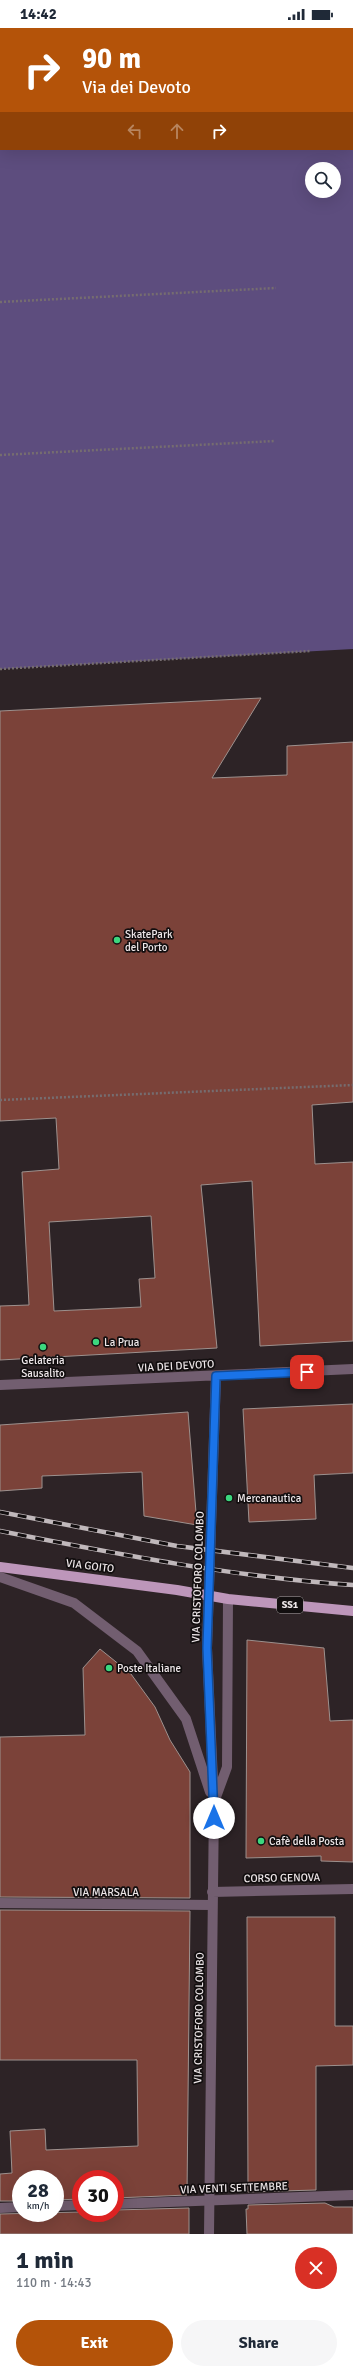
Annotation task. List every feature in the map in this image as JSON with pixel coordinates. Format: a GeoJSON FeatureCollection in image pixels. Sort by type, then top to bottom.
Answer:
{"type":"FeatureCollection","features":[{"type":"Feature","properties":{"kind":"main road","name":"VIA GOITO"},"geometry":{"type":"LineString","coordinates":[[0,1566],[177,1590],[228,1599]]}},
{"type":"Feature","properties":{"kind":"main road","name":"SS1"},"geometry":{"type":"LineString","coordinates":[[228,1599],[353,1611]]}},
{"type":"Feature","properties":{"kind":"street","name":"VIA DEI DEVOTO"},"geometry":{"type":"LineString","coordinates":[[0,1385],[353,1369]]}},
{"type":"Feature","properties":{"kind":"street","name":"VIA CRISTOFORO COLOMBO"},"geometry":{"type":"LineString","coordinates":[[209,2234],[214,1803],[207,1648],[216,1376]]}},
{"type":"Feature","properties":{"kind":"street","name":"VIA CRISTOFORO COLOMBO"},"geometry":{"type":"LineString","coordinates":[[0,1577],[74,1603],[137,1651],[186,1719],[214,1803]]}},
{"type":"Feature","properties":{"kind":"street","name":"VIA CRISTOFORO COLOMBO"},"geometry":{"type":"LineString","coordinates":[[214,1803],[227,1767],[228,1599]]}},
{"type":"Feature","properties":{"kind":"street","name":"CORSO GENOVA"},"geometry":{"type":"LineString","coordinates":[[212,1892],[353,1889]]}},
{"type":"Feature","properties":{"kind":"street","name":"VIA MARSALA"},"geometry":{"type":"LineString","coordinates":[[0,1903],[212,1904]]}},
{"type":"Feature","properties":{"kind":"street","name":"VIA VENTI SETTEMBRE"},"geometry":{"type":"LineString","coordinates":[[124,2204],[353,2195]]}},
{"type":"Feature","properties":{"kind":"street"},"geometry":{"type":"LineString","coordinates":[[0,2208],[12,2207]]}},
{"type":"Feature","properties":{"kind":"path"},"geometry":{"type":"LineString","coordinates":[[0,302],[276,288]]}},
{"type":"Feature","properties":{"kind":"path"},"geometry":{"type":"LineString","coordinates":[[0,456],[275,441]]}},
{"type":"Feature","properties":{"kind":"path"},"geometry":{"type":"LineString","coordinates":[[0,669],[311,651]]}},
{"type":"Feature","properties":{"kind":"path"},"geometry":{"type":"LineString","coordinates":[[0,1100],[353,1085]]}},
{"type":"Feature","properties":{"kind":"shaded area"},"geometry":{"type":"Polygon","coordinates":[[[0,150],[353,150],[353,649],[0,669],[0,150]]]}},
{"type":"Feature","properties":{"kind":"building"},"geometry":{"type":"Polygon","coordinates":[[[261,698],[212,778],[287,775],[287,746],[353,742],[353,1102],[312,1105],[315,1164],[353,1162],[353,1341],[260,1346],[252,1181],[201,1185],[217,1348],[0,1360],[0,1306],[29,1305],[22,1172],[59,1169],[56,1118],[0,1121],[0,711],[261,698]],[[151,1216],[49,1222],[54,1311],[141,1307],[139,1279],[155,1278],[151,1216]]]}},
{"type":"Feature","properties":{"kind":"building"},"geometry":{"type":"Polygon","coordinates":[[[353,1404],[353,1473],[314,1475],[316,1519],[249,1522],[243,1409],[353,1404]]]}},
{"type":"Feature","properties":{"kind":"building"},"geometry":{"type":"Polygon","coordinates":[[[188,1412],[197,1525],[144,1516],[142,1472],[42,1476],[42,1488],[0,1491],[0,1425],[188,1412]]]}},
{"type":"Feature","properties":{"kind":"building"},"geometry":{"type":"Polygon","coordinates":[[[247,1640],[324,1648],[330,1721],[353,1720],[353,1862],[321,1861],[321,1856],[246,1858],[247,1640]]]}},
{"type":"Feature","properties":{"kind":"building"},"geometry":{"type":"Polygon","coordinates":[[[100,1649],[131,1674],[155,1707],[170,1740],[190,1772],[190,1898],[0,1897],[0,1737],[85,1735],[83,1668],[100,1649]]]}},
{"type":"Feature","properties":{"kind":"building"},"geometry":{"type":"Polygon","coordinates":[[[0,1910],[190,1911],[187,2195],[124,2198],[124,2170],[72,2170],[72,2199],[64,2200],[64,2170],[12,2170],[12,2173],[10,2131],[45,2129],[46,2150],[138,2146],[137,2060],[0,2060],[0,1910]]]}},
{"type":"Feature","properties":{"kind":"building"},"geometry":{"type":"Polygon","coordinates":[[[247,1917],[335,1917],[335,2026],[353,2026],[353,2065],[316,2066],[316,2190],[248,2192],[247,1917]]]}},
{"type":"Feature","properties":{"kind":"building"},"geometry":{"type":"Polygon","coordinates":[[[12,2173],[12,2201],[0,2201],[0,2174],[12,2173]]]}},
{"type":"Feature","properties":{"kind":"building"},"geometry":{"type":"Polygon","coordinates":[[[325,2203],[334,2207],[353,2207],[353,2234],[247,2234],[246,2209],[248,2209],[248,2205],[325,2203]]]}},
{"type":"Feature","properties":{"kind":"building"},"geometry":{"type":"Polygon","coordinates":[[[189,2208],[189,2234],[0,2234],[0,2214],[12,2214],[12,2222],[64,2222],[64,2212],[72,2212],[72,2222],[124,2222],[124,2210],[189,2208]]]}},
{"type":"Feature","properties":{"kind":"railway"},"geometry":{"type":"LineString","coordinates":[[0,1512],[177,1546],[353,1568]]}},
{"type":"Feature","properties":{"kind":"railway"},"geometry":{"type":"LineString","coordinates":[[0,1531],[176,1564],[264,1576],[353,1585]]}},
{"type":"Feature","properties":{"kind":"place","name":"SkatePark del Porto"},"geometry":{"type":"Point","coordinates":[117,940]}},
{"type":"Feature","properties":{"kind":"place","name":"La Prua"},"geometry":{"type":"Point","coordinates":[96,1342]}},
{"type":"Feature","properties":{"kind":"place","name":"Gelateria Sausalito"},"geometry":{"type":"Point","coordinates":[43,1347]}},
{"type":"Feature","properties":{"kind":"place","name":"Mercanautica"},"geometry":{"type":"Point","coordinates":[229,1498]}},
{"type":"Feature","properties":{"kind":"place","name":"Poste Italiane"},"geometry":{"type":"Point","coordinates":[109,1668]}},
{"type":"Feature","properties":{"kind":"place","name":"Cafè della Posta"},"geometry":{"type":"Point","coordinates":[261,1841]}},
{"type":"Feature","properties":{"kind":"route"},"geometry":{"type":"LineString","coordinates":[[214,1818],[207,1648],[216,1376],[307,1372]]}}]}
